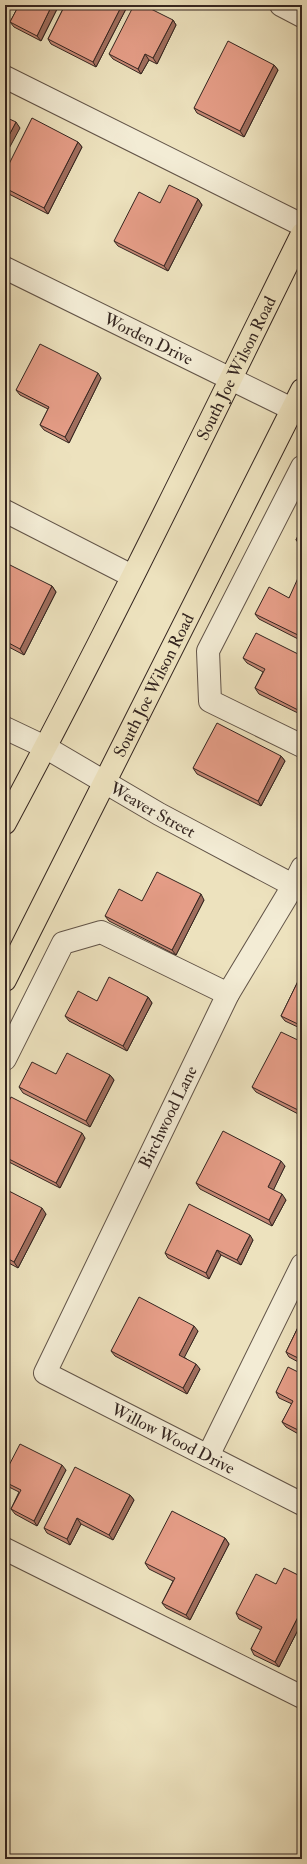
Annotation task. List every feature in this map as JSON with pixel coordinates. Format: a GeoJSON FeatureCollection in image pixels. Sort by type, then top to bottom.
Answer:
{"type":"FeatureCollection","features":[{"type":"Feature","properties":{"kind":"main road","name":"South Joe Wilson Road"},"geometry":{"type":"LineString","coordinates":[[5,823],[132,576],[302,234]]}},
{"type":"Feature","properties":{"kind":"main road","name":"South Joe Wilson Road"},"geometry":{"type":"LineString","coordinates":[[5,980],[302,390]]}},
{"type":"Feature","properties":{"kind":"street"},"geometry":{"type":"LineString","coordinates":[[281,5],[302,16]]}},
{"type":"Feature","properties":{"kind":"street"},"geometry":{"type":"LineString","coordinates":[[5,77],[302,225]]}},
{"type":"Feature","properties":{"kind":"street","name":"Worden Drive"},"geometry":{"type":"LineString","coordinates":[[5,268],[292,409]]}},
{"type":"Feature","properties":{"kind":"street"},"geometry":{"type":"LineString","coordinates":[[302,467],[208,651],[210,701],[302,746]]}},
{"type":"Feature","properties":{"kind":"street"},"geometry":{"type":"LineString","coordinates":[[5,511],[132,576]]}},
{"type":"Feature","properties":{"kind":"street","name":"Weaver Street"},"geometry":{"type":"LineString","coordinates":[[5,728],[45,747],[159,814],[299,881]]}},
{"type":"Feature","properties":{"kind":"street","name":"Birchwood Lane"},"geometry":{"type":"LineString","coordinates":[[45,1373],[228,994],[299,881]]}},
{"type":"Feature","properties":{"kind":"street"},"geometry":{"type":"LineString","coordinates":[[5,1059],[63,943],[101,932],[228,994]]}},
{"type":"Feature","properties":{"kind":"street"},"geometry":{"type":"LineString","coordinates":[[208,1456],[302,1265]]}},
{"type":"Feature","properties":{"kind":"street","name":"Willow Wood Drive"},"geometry":{"type":"LineString","coordinates":[[45,1373],[302,1504]]}},
{"type":"Feature","properties":{"kind":"street"},"geometry":{"type":"LineString","coordinates":[[5,1548],[302,1697]]}},
{"type":"Feature","properties":{"kind":"building"},"geometry":{"type":"Polygon","coordinates":[[[19,5],[52,5],[37,36],[10,22],[19,5]]]}},
{"type":"Feature","properties":{"kind":"building"},"geometry":{"type":"Polygon","coordinates":[[[65,5],[122,5],[93,62],[48,39],[65,5]]]}},
{"type":"Feature","properties":{"kind":"building"},"geometry":{"type":"Polygon","coordinates":[[[134,5],[143,5],[173,20],[153,58],[145,54],[138,69],[109,54],[134,5]]]}},
{"type":"Feature","properties":{"kind":"building"},"geometry":{"type":"Polygon","coordinates":[[[228,41],[274,65],[240,131],[194,108],[228,41]]]}},
{"type":"Feature","properties":{"kind":"building"},"geometry":{"type":"Polygon","coordinates":[[[5,117],[16,122],[5,143],[5,117]]]}},
{"type":"Feature","properties":{"kind":"building"},"geometry":{"type":"Polygon","coordinates":[[[32,118],[78,142],[44,208],[5,188],[5,172],[32,118]]]}},
{"type":"Feature","properties":{"kind":"building"},"geometry":{"type":"Polygon","coordinates":[[[169,185],[198,199],[164,266],[114,241],[139,192],[160,203],[169,185]]]}},
{"type":"Feature","properties":{"kind":"building"},"geometry":{"type":"Polygon","coordinates":[[[40,344],[98,373],[65,437],[40,425],[49,407],[16,390],[40,344]]]}},
{"type":"Feature","properties":{"kind":"building"},"geometry":{"type":"Polygon","coordinates":[[[302,528],[302,543],[296,540],[302,528]]]}},
{"type":"Feature","properties":{"kind":"building"},"geometry":{"type":"Polygon","coordinates":[[[8,564],[52,586],[20,649],[5,641],[5,571],[8,564]]]}},
{"type":"Feature","properties":{"kind":"building"},"geometry":{"type":"Polygon","coordinates":[[[298,578],[302,580],[302,637],[255,614],[269,587],[289,598],[298,578]]]}},
{"type":"Feature","properties":{"kind":"building"},"geometry":{"type":"Polygon","coordinates":[[[256,633],[302,656],[302,702],[298,710],[255,688],[265,669],[243,658],[256,633]]]}},
{"type":"Feature","properties":{"kind":"building"},"geometry":{"type":"Polygon","coordinates":[[[217,723],[281,756],[258,801],[193,768],[217,723]]]}},
{"type":"Feature","properties":{"kind":"building"},"geometry":{"type":"Polygon","coordinates":[[[157,872],[201,894],[172,950],[105,916],[119,889],[142,901],[157,872]]]}},
{"type":"Feature","properties":{"kind":"building"},"geometry":{"type":"Polygon","coordinates":[[[302,973],[302,1026],[281,1016],[302,973]]]}},
{"type":"Feature","properties":{"kind":"building"},"geometry":{"type":"Polygon","coordinates":[[[109,977],[148,997],[123,1046],[65,1016],[78,991],[97,1001],[109,977]]]}},
{"type":"Feature","properties":{"kind":"building"},"geometry":{"type":"Polygon","coordinates":[[[281,1032],[302,1042],[302,1112],[252,1087],[281,1032]]]}},
{"type":"Feature","properties":{"kind":"building"},"geometry":{"type":"Polygon","coordinates":[[[67,1053],[110,1075],[86,1121],[19,1087],[32,1062],[56,1074],[67,1053]]]}},
{"type":"Feature","properties":{"kind":"building"},"geometry":{"type":"Polygon","coordinates":[[[11,1097],[82,1133],[56,1183],[5,1157],[5,1109],[11,1097]]]}},
{"type":"Feature","properties":{"kind":"building"},"geometry":{"type":"Polygon","coordinates":[[[223,1131],[281,1161],[268,1187],[282,1194],[269,1220],[196,1183],[223,1131]]]}},
{"type":"Feature","properties":{"kind":"building"},"geometry":{"type":"Polygon","coordinates":[[[5,1189],[42,1208],[14,1262],[5,1257],[5,1189]]]}},
{"type":"Feature","properties":{"kind":"building"},"geometry":{"type":"Polygon","coordinates":[[[189,1204],[250,1235],[237,1260],[217,1250],[206,1273],[165,1253],[189,1204]]]}},
{"type":"Feature","properties":{"kind":"building"},"geometry":{"type":"Polygon","coordinates":[[[139,1297],[194,1326],[179,1355],[196,1364],[183,1388],[111,1351],[139,1297]]]}},
{"type":"Feature","properties":{"kind":"building"},"geometry":{"type":"Polygon","coordinates":[[[302,1319],[302,1360],[286,1352],[302,1319]]]}},
{"type":"Feature","properties":{"kind":"building"},"geometry":{"type":"Polygon","coordinates":[[[288,1367],[302,1374],[302,1432],[282,1422],[293,1401],[276,1392],[288,1367]]]}},
{"type":"Feature","properties":{"kind":"building"},"geometry":{"type":"Polygon","coordinates":[[[20,1444],[62,1465],[34,1521],[11,1509],[21,1490],[5,1482],[5,1473],[20,1444]]]}},
{"type":"Feature","properties":{"kind":"building"},"geometry":{"type":"Polygon","coordinates":[[[75,1467],[130,1495],[109,1535],[77,1518],[67,1539],[44,1528],[75,1467]]]}},
{"type":"Feature","properties":{"kind":"building"},"geometry":{"type":"Polygon","coordinates":[[[172,1511],[225,1538],[186,1615],[162,1603],[175,1578],[145,1563],[172,1511]]]}},
{"type":"Feature","properties":{"kind":"building"},"geometry":{"type":"Polygon","coordinates":[[[284,1568],[302,1577],[302,1609],[275,1662],[251,1649],[262,1627],[236,1613],[256,1574],[276,1584],[284,1568]]]}}]}
